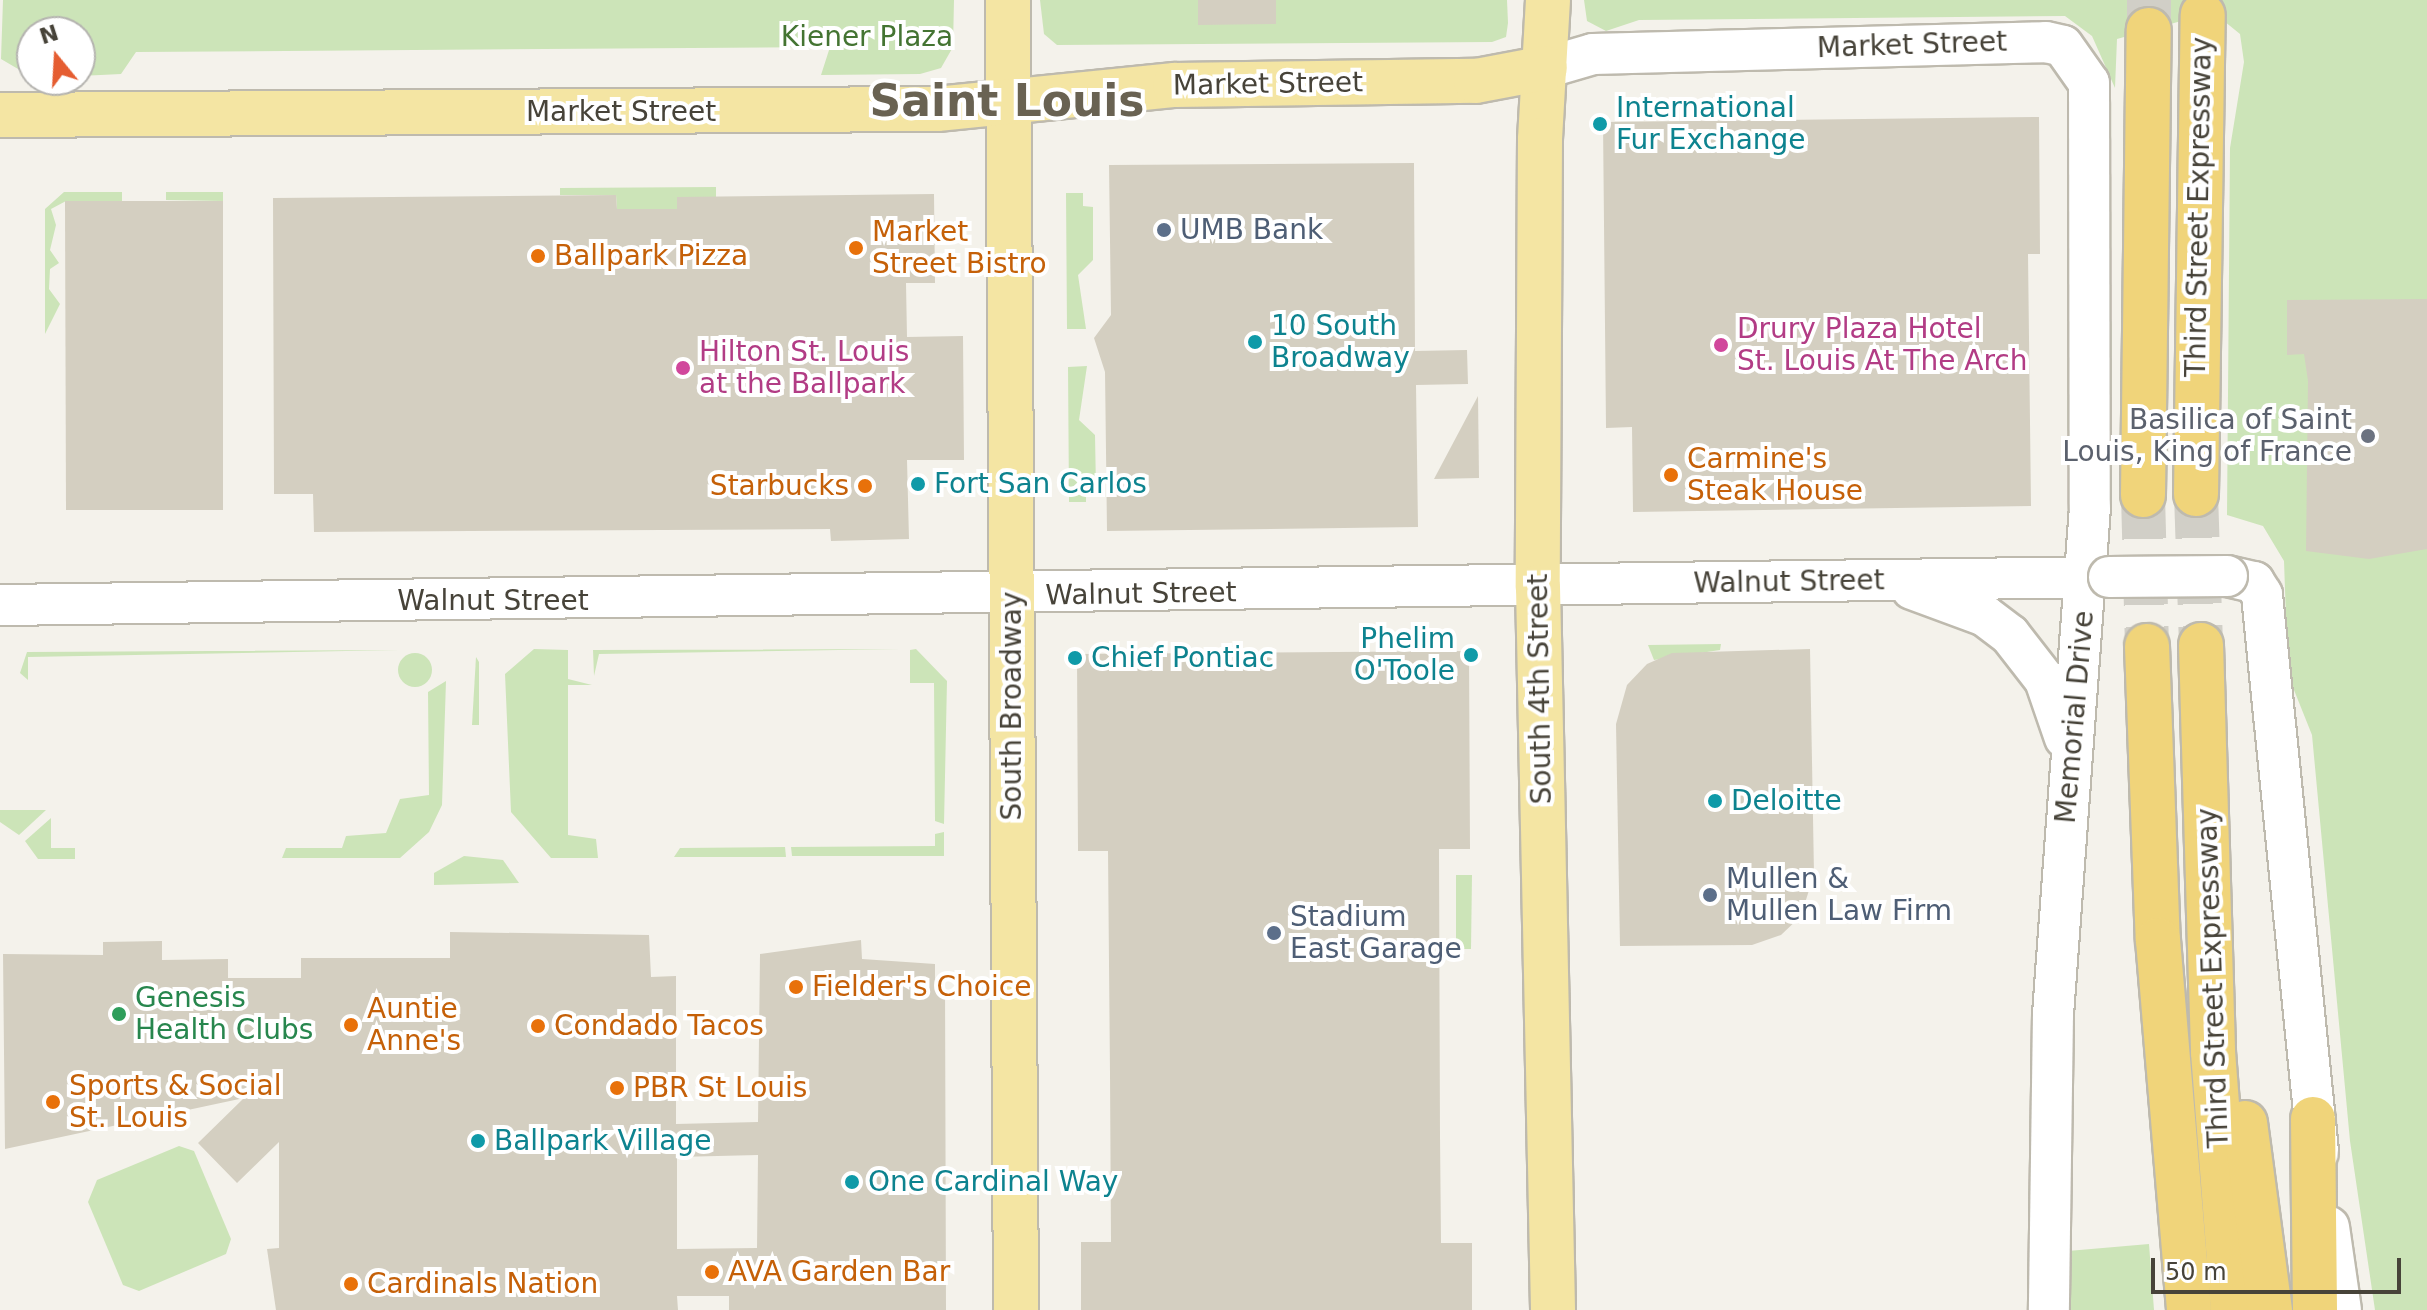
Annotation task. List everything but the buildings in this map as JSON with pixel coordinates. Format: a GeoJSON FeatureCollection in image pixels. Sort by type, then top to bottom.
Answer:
{"type":"FeatureCollection","features":[{"type":"Feature","properties":{"kind":"highway","name":"Third Street Expressway"},"geometry":{"type":"LineString","coordinates":[[2196,494],[2203,15]]}},
{"type":"Feature","properties":{"kind":"highway","name":"Third Street Expressway"},"geometry":{"type":"LineString","coordinates":[[2143,495],[2149,30]]}},
{"type":"Feature","properties":{"kind":"highway","name":"Third Street Expressway"},"geometry":{"type":"LineString","coordinates":[[2201,645],[2210,948],[2233,1310]]}},
{"type":"Feature","properties":{"kind":"highway","name":"Third Street Expressway"},"geometry":{"type":"LineString","coordinates":[[2147,646],[2158,940],[2189,1310]]}},
{"type":"Feature","properties":{"kind":"highway"},"geometry":{"type":"LineString","coordinates":[[2210,948],[2243,1111],[2270,1310]]}},
{"type":"Feature","properties":{"kind":"highway"},"geometry":{"type":"LineString","coordinates":[[2313,1119],[2315,1310]]}},
{"type":"Feature","properties":{"kind":"main road","name":"South Broadway"},"geometry":{"type":"LineString","coordinates":[[1008,0],[1016,1310]]}},
{"type":"Feature","properties":{"kind":"main road","name":"South 4th Street"},"geometry":{"type":"LineString","coordinates":[[1548,0],[1538,587],[1553,1310]]}},
{"type":"Feature","properties":{"kind":"main road","name":"Market Street"},"geometry":{"type":"LineString","coordinates":[[0,115],[908,110],[1175,85],[1476,81],[1545,68]]}},
{"type":"Feature","properties":{"kind":"street","name":"Market Street"},"geometry":{"type":"LineString","coordinates":[[1545,68],[1593,54],[2046,42],[2079,63],[2094,123]]}},
{"type":"Feature","properties":{"kind":"street","name":"Memorial Drive"},"geometry":{"type":"LineString","coordinates":[[2049,1310],[2051,1077],[2069,753],[2098,577],[2094,123]]}},
{"type":"Feature","properties":{"kind":"street","name":"Walnut Street"},"geometry":{"type":"LineString","coordinates":[[0,605],[1011,597],[2227,576],[2254,582],[2264,607],[2313,1119]]}},
{"type":"Feature","properties":{"kind":"street"},"geometry":{"type":"LineString","coordinates":[[1875,580],[1949,600],[2010,635],[2045,680],[2069,753]]}},
{"type":"Feature","properties":{"kind":"street"},"geometry":{"type":"LineString","coordinates":[[2313,1119],[2341,1310]]}},
{"type":"Feature","properties":{"kind":"green space","name":"Kiener Plaza"},"geometry":{"type":"Polygon","coordinates":[[[3,0],[954,0],[953,47],[941,68],[920,74],[821,75],[830,47],[136,52],[121,74],[96,75],[96,16],[16,16],[16,68],[1,59],[3,0]]]}},
{"type":"Feature","properties":{"kind":"green space"},"geometry":{"type":"Polygon","coordinates":[[[1040,0],[1507,0],[1508,23],[1506,37],[1492,42],[1057,45],[1044,34],[1040,0]]]}},
{"type":"Feature","properties":{"kind":"green space"},"geometry":{"type":"Polygon","coordinates":[[[1584,0],[2427,0],[2427,1310],[2375,1310],[2350,1141],[2312,735],[2288,675],[2284,561],[2263,526],[2227,515],[2230,148],[2244,62],[2240,34],[2219,17],[2199,16],[2117,39],[2115,88],[2092,36],[2065,16],[1639,20],[1606,31],[1587,21],[1584,0]]]}},
{"type":"Feature","properties":{"kind":"green space"},"geometry":{"type":"Polygon","coordinates":[[[716,187],[716,209],[617,209],[616,195],[560,195],[560,188],[716,187]]]}},
{"type":"Feature","properties":{"kind":"green space"},"geometry":{"type":"Polygon","coordinates":[[[64,192],[122,192],[122,201],[66,201],[51,209],[56,225],[50,250],[59,263],[50,269],[49,289],[60,304],[45,334],[45,209],[64,192]]]}},
{"type":"Feature","properties":{"kind":"green space"},"geometry":{"type":"Polygon","coordinates":[[[166,192],[223,192],[223,201],[166,200],[166,192]]]}},
{"type":"Feature","properties":{"kind":"green space"},"geometry":{"type":"Polygon","coordinates":[[[1066,193],[1083,193],[1083,206],[1093,207],[1093,260],[1078,275],[1086,329],[1067,329],[1066,193]]]}},
{"type":"Feature","properties":{"kind":"green space"},"geometry":{"type":"Polygon","coordinates":[[[1087,366],[1079,420],[1095,435],[1096,489],[1086,489],[1086,502],[1069,502],[1068,367],[1087,366]]]}},
{"type":"Feature","properties":{"kind":"green space"},"geometry":{"type":"Polygon","coordinates":[[[1721,644],[1720,650],[1654,660],[1648,645],[1721,644]]]}},
{"type":"Feature","properties":{"kind":"green space"},"geometry":{"type":"Polygon","coordinates":[[[534,649],[568,650],[568,679],[592,685],[568,685],[568,835],[596,839],[598,858],[551,858],[511,812],[505,674],[534,649]]]}},
{"type":"Feature","properties":{"kind":"green space"},"geometry":{"type":"Polygon","coordinates":[[[900,649],[599,654],[594,676],[593,650],[900,649]]]}},
{"type":"Feature","properties":{"kind":"green space"},"geometry":{"type":"Polygon","coordinates":[[[916,649],[947,681],[944,824],[935,821],[934,683],[910,683],[910,650],[916,649]]]}},
{"type":"Feature","properties":{"kind":"green space"},"geometry":{"type":"Polygon","coordinates":[[[399,650],[28,657],[28,680],[20,673],[27,652],[399,650]]]}},
{"type":"Feature","properties":{"kind":"green space"},"geometry":{"type":"Polygon","coordinates":[[[415,653],[427,658],[432,670],[427,682],[415,687],[403,682],[398,670],[403,658],[415,653]]]}},
{"type":"Feature","properties":{"kind":"green space"},"geometry":{"type":"Polygon","coordinates":[[[476,657],[479,662],[479,725],[472,725],[476,657]]]}},
{"type":"Feature","properties":{"kind":"green space"},"geometry":{"type":"Polygon","coordinates":[[[446,681],[442,805],[429,832],[400,858],[282,858],[286,848],[342,848],[346,836],[386,833],[400,799],[429,795],[428,692],[446,681]]]}},
{"type":"Feature","properties":{"kind":"green space"},"geometry":{"type":"Polygon","coordinates":[[[0,810],[46,810],[19,835],[0,822],[0,810]]]}},
{"type":"Feature","properties":{"kind":"green space"},"geometry":{"type":"Polygon","coordinates":[[[51,818],[51,848],[75,848],[75,859],[38,859],[25,841],[51,818]]]}},
{"type":"Feature","properties":{"kind":"green space"},"geometry":{"type":"Polygon","coordinates":[[[944,832],[944,856],[792,856],[791,847],[935,846],[935,834],[944,832]]]}},
{"type":"Feature","properties":{"kind":"green space"},"geometry":{"type":"Polygon","coordinates":[[[785,847],[786,857],[674,857],[680,848],[785,847]]]}},
{"type":"Feature","properties":{"kind":"green space"},"geometry":{"type":"Polygon","coordinates":[[[464,856],[503,860],[519,883],[434,885],[434,873],[464,856]]]}},
{"type":"Feature","properties":{"kind":"green space"},"geometry":{"type":"Polygon","coordinates":[[[1456,875],[1472,875],[1471,949],[1456,949],[1456,875]]]}},
{"type":"Feature","properties":{"kind":"green space"},"geometry":{"type":"Polygon","coordinates":[[[179,1146],[194,1151],[231,1239],[226,1254],[139,1291],[123,1285],[88,1202],[97,1180],[179,1146]]]}},
{"type":"Feature","properties":{"kind":"green space"},"geometry":{"type":"Polygon","coordinates":[[[2149,1244],[2154,1310],[2068,1310],[2068,1251],[2149,1244]]]}},
{"type":"Feature","properties":{"kind":"tunnel"},"geometry":{"type":"LineString","coordinates":[[2149,0],[2149,30]]}},
{"type":"Feature","properties":{"kind":"tunnel"},"geometry":{"type":"LineString","coordinates":[[2196,494],[2201,645]]}},
{"type":"Feature","properties":{"kind":"tunnel"},"geometry":{"type":"LineString","coordinates":[[2143,495],[2147,646]]}},
{"type":"Feature","properties":{"kind":"place","name":"International Fur Exchange"},"geometry":{"type":"Point","coordinates":[1600,124]}},
{"type":"Feature","properties":{"kind":"place","name":"UMB Bank"},"geometry":{"type":"Point","coordinates":[1164,230]}},
{"type":"Feature","properties":{"kind":"place","name":"Market Street Bistro"},"geometry":{"type":"Point","coordinates":[856,248]}},
{"type":"Feature","properties":{"kind":"place","name":"Ballpark Pizza"},"geometry":{"type":"Point","coordinates":[538,256]}},
{"type":"Feature","properties":{"kind":"place","name":"10 South Broadway"},"geometry":{"type":"Point","coordinates":[1255,342]}},
{"type":"Feature","properties":{"kind":"place","name":"Drury Plaza Hotel St. Louis At The Arch"},"geometry":{"type":"Point","coordinates":[1721,345]}},
{"type":"Feature","properties":{"kind":"place","name":"Hilton St. Louis at the Ballpark"},"geometry":{"type":"Point","coordinates":[683,368]}},
{"type":"Feature","properties":{"kind":"place","name":"Basilica of Saint Louis, King of France"},"geometry":{"type":"Point","coordinates":[2368,436]}},
{"type":"Feature","properties":{"kind":"place","name":"Carmine's Steak House"},"geometry":{"type":"Point","coordinates":[1671,475]}},
{"type":"Feature","properties":{"kind":"place","name":"Fort San Carlos"},"geometry":{"type":"Point","coordinates":[918,484]}},
{"type":"Feature","properties":{"kind":"place","name":"Starbucks"},"geometry":{"type":"Point","coordinates":[865,486]}},
{"type":"Feature","properties":{"kind":"place","name":"Phelim O'Toole"},"geometry":{"type":"Point","coordinates":[1471,655]}},
{"type":"Feature","properties":{"kind":"place","name":"Chief Pontiac"},"geometry":{"type":"Point","coordinates":[1075,658]}},
{"type":"Feature","properties":{"kind":"place","name":"Deloitte"},"geometry":{"type":"Point","coordinates":[1715,801]}},
{"type":"Feature","properties":{"kind":"place","name":"Mullen & Mullen Law Firm"},"geometry":{"type":"Point","coordinates":[1710,895]}},
{"type":"Feature","properties":{"kind":"place","name":"Stadium East Garage"},"geometry":{"type":"Point","coordinates":[1274,933]}},
{"type":"Feature","properties":{"kind":"place","name":"Fielder's Choice"},"geometry":{"type":"Point","coordinates":[796,987]}},
{"type":"Feature","properties":{"kind":"place","name":"Genesis Health Clubs"},"geometry":{"type":"Point","coordinates":[119,1014]}},
{"type":"Feature","properties":{"kind":"place","name":"Auntie Anne's"},"geometry":{"type":"Point","coordinates":[351,1025]}},
{"type":"Feature","properties":{"kind":"place","name":"Condado Tacos"},"geometry":{"type":"Point","coordinates":[538,1026]}},
{"type":"Feature","properties":{"kind":"place","name":"PBR St Louis"},"geometry":{"type":"Point","coordinates":[617,1088]}},
{"type":"Feature","properties":{"kind":"place","name":"Sports & Social St. Louis"},"geometry":{"type":"Point","coordinates":[53,1102]}},
{"type":"Feature","properties":{"kind":"place","name":"Ballpark Village"},"geometry":{"type":"Point","coordinates":[478,1141]}},
{"type":"Feature","properties":{"kind":"place","name":"One Cardinal Way"},"geometry":{"type":"Point","coordinates":[852,1182]}},
{"type":"Feature","properties":{"kind":"place","name":"AVA Garden Bar"},"geometry":{"type":"Point","coordinates":[712,1272]}},
{"type":"Feature","properties":{"kind":"place","name":"Cardinals Nation"},"geometry":{"type":"Point","coordinates":[351,1284]}},
{"type":"Feature","properties":{"kind":"district","name":"Saint Louis"},"geometry":{"type":"Point","coordinates":[1007,101]}}]}
